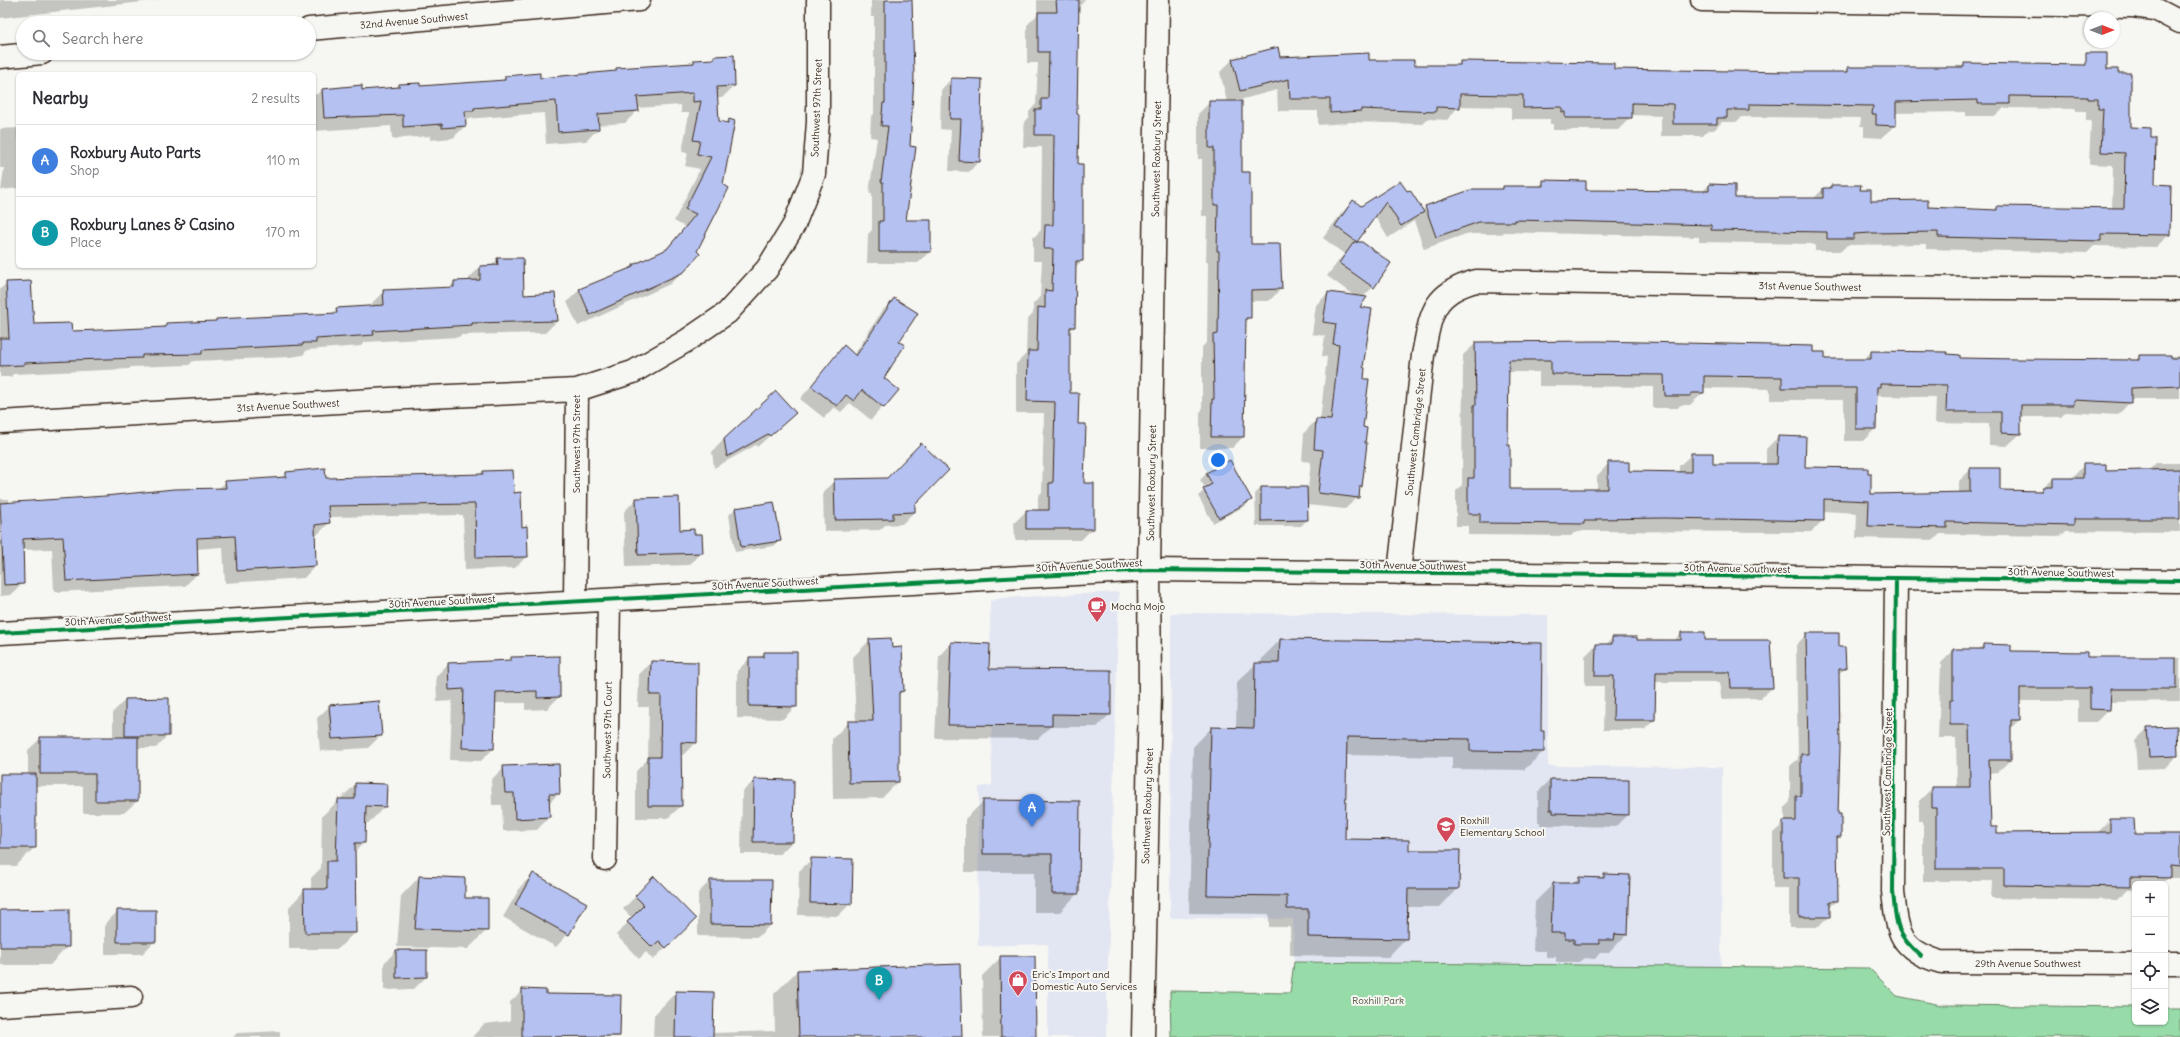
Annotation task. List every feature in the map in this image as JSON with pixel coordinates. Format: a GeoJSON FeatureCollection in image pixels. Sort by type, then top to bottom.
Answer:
{"type":"FeatureCollection","features":[{"type":"Feature","properties":{"kind":"street","name":"32nd Avenue Southwest"},"geometry":{"type":"LineString","coordinates":[[316,28],[639,0]]}},
{"type":"Feature","properties":{"kind":"street","name":"Southwest 97th Street"},"geometry":{"type":"LineString","coordinates":[[575,601],[577,390],[632,372],[686,341],[726,313],[771,263],[794,225],[814,174],[818,122],[818,0]]}},
{"type":"Feature","properties":{"kind":"street","name":"Southwest Roxbury Street"},"geometry":{"type":"LineString","coordinates":[[1143,1037],[1150,678],[1150,570],[1158,0]]}},
{"type":"Feature","properties":{"kind":"street"},"geometry":{"type":"LineString","coordinates":[[1702,0],[2133,6],[2155,9],[2180,22]]}},
{"type":"Feature","properties":{"kind":"street"},"geometry":{"type":"LineString","coordinates":[[0,57],[16,55]]}},
{"type":"Feature","properties":{"kind":"street","name":"31st Avenue Southwest"},"geometry":{"type":"LineString","coordinates":[[1443,296],[1461,285],[1476,281],[1843,287],[2180,289]]}},
{"type":"Feature","properties":{"kind":"street","name":"Southwest Cambridge Street"},"geometry":{"type":"LineString","coordinates":[[1399,572],[1423,355],[1430,320],[1443,296]]}},
{"type":"Feature","properties":{"kind":"street","name":"31st Avenue Southwest"},"geometry":{"type":"LineString","coordinates":[[0,422],[407,398],[577,390]]}},
{"type":"Feature","properties":{"kind":"street","name":"30th Avenue Southwest"},"geometry":{"type":"LineString","coordinates":[[0,633],[1150,570],[2180,581]]}},
{"type":"Feature","properties":{"kind":"street","name":"Southwest Cambridge Street"},"geometry":{"type":"LineString","coordinates":[[1896,578],[1893,891],[1896,922],[1906,944],[1921,956]]}},
{"type":"Feature","properties":{"kind":"street","name":"Southwest 97th Court"},"geometry":{"type":"LineString","coordinates":[[605,859],[609,600]]}},
{"type":"Feature","properties":{"kind":"street","name":"29th Avenue Southwest"},"geometry":{"type":"LineString","coordinates":[[1921,956],[1941,962],[2132,963]]}},
{"type":"Feature","properties":{"kind":"street"},"geometry":{"type":"LineString","coordinates":[[2168,963],[2180,963]]}},
{"type":"Feature","properties":{"kind":"street"},"geometry":{"type":"LineString","coordinates":[[0,1005],[131,997]]}},
{"type":"Feature","properties":{"kind":"shaded area"},"geometry":{"type":"Polygon","coordinates":[[[1119,592],[1106,1037],[1048,1037],[1048,944],[978,946],[979,787],[992,785],[990,601],[1002,598],[1119,592]]]}},
{"type":"Feature","properties":{"kind":"shaded area","name":"Roxhill Elementary School"},"geometry":{"type":"Polygon","coordinates":[[[1171,613],[1548,615],[1548,766],[1722,767],[1721,967],[1294,962],[1293,919],[1170,918],[1171,613]]]}},
{"type":"Feature","properties":{"kind":"green space","name":"Roxhill Park"},"geometry":{"type":"Polygon","coordinates":[[[1294,962],[1869,968],[1897,996],[1941,1005],[2132,1007],[2132,1025],[2168,1025],[2168,1008],[2180,1008],[2180,1037],[1171,1037],[1170,991],[1290,993],[1294,962]]]}},
{"type":"Feature","properties":{"kind":"building"},"geometry":{"type":"Polygon","coordinates":[[[885,0],[912,0],[914,76],[910,146],[916,147],[906,220],[931,220],[931,252],[879,252],[879,221],[883,221],[883,182],[881,182],[888,126],[881,126],[883,103],[885,103],[885,0]]]}},
{"type":"Feature","properties":{"kind":"building"},"geometry":{"type":"Polygon","coordinates":[[[1056,0],[1079,0],[1077,114],[1079,114],[1078,164],[1083,164],[1083,261],[1076,261],[1075,327],[1070,327],[1070,393],[1079,393],[1078,424],[1086,424],[1084,483],[1094,483],[1094,529],[1026,529],[1026,510],[1049,510],[1049,483],[1053,483],[1055,402],[1027,401],[1028,351],[1037,351],[1038,307],[1045,308],[1045,290],[1052,291],[1053,249],[1044,249],[1045,225],[1053,225],[1054,135],[1035,135],[1035,109],[1041,109],[1041,99],[1048,99],[1049,52],[1038,52],[1038,12],[1057,12],[1056,0]]]}},
{"type":"Feature","properties":{"kind":"building"},"geometry":{"type":"Polygon","coordinates":[[[1278,47],[1280,57],[1369,53],[1369,60],[1414,60],[1414,65],[1460,65],[1460,61],[1614,63],[1614,69],[1792,72],[1848,72],[1848,67],[1964,67],[1964,63],[2086,65],[2086,53],[2107,53],[2107,69],[2118,69],[2118,73],[2131,73],[2131,127],[2151,128],[2151,138],[2156,138],[2155,184],[2171,185],[2170,235],[2101,234],[2101,241],[1938,237],[1938,232],[1854,234],[1854,239],[1827,239],[1827,232],[1711,230],[1711,225],[1515,220],[1515,222],[1479,222],[1436,237],[1425,206],[1473,189],[1503,189],[1503,186],[1543,186],[1543,180],[1586,181],[1586,190],[1709,191],[1709,184],[1735,185],[1735,198],[1823,198],[1823,188],[1831,188],[1831,185],[1861,185],[1860,190],[1871,190],[1871,201],[1928,200],[1928,207],[1997,210],[1997,206],[2124,208],[2125,153],[2101,152],[2103,109],[2098,109],[2098,99],[2088,99],[2088,97],[2010,96],[2010,104],[1978,104],[1978,100],[1896,102],[1896,126],[1876,125],[1876,114],[1872,114],[1873,106],[1749,104],[1749,110],[1727,110],[1727,118],[1717,118],[1717,124],[1673,124],[1673,104],[1632,103],[1632,118],[1565,118],[1565,112],[1562,112],[1562,107],[1523,108],[1523,95],[1460,94],[1460,108],[1436,107],[1436,112],[1361,109],[1361,111],[1330,113],[1330,99],[1290,99],[1289,79],[1240,91],[1232,59],[1278,47]]]}},
{"type":"Feature","properties":{"kind":"building"},"geometry":{"type":"Polygon","coordinates":[[[734,55],[735,86],[717,87],[719,121],[728,123],[729,119],[735,121],[723,184],[729,188],[697,251],[700,254],[684,272],[590,315],[579,289],[633,267],[633,265],[667,249],[696,214],[685,209],[711,157],[697,154],[700,141],[693,140],[701,101],[693,102],[693,93],[637,97],[639,111],[598,114],[599,129],[558,132],[556,101],[474,108],[474,111],[465,111],[466,126],[442,128],[442,124],[403,127],[403,115],[324,118],[322,89],[362,85],[362,90],[399,87],[399,84],[420,83],[420,86],[505,80],[505,76],[540,73],[540,78],[616,71],[616,68],[694,63],[694,60],[714,59],[714,56],[734,55]]]}},
{"type":"Feature","properties":{"kind":"building"},"geometry":{"type":"Polygon","coordinates":[[[951,78],[982,79],[980,162],[959,161],[961,119],[950,119],[951,78]]]}},
{"type":"Feature","properties":{"kind":"building"},"geometry":{"type":"Polygon","coordinates":[[[1209,101],[1242,101],[1242,172],[1250,172],[1251,244],[1280,244],[1282,289],[1251,290],[1251,318],[1246,318],[1244,437],[1211,437],[1212,399],[1214,399],[1213,335],[1218,334],[1219,251],[1217,251],[1218,205],[1214,205],[1214,148],[1209,148],[1209,101]]]}},
{"type":"Feature","properties":{"kind":"building"},"geometry":{"type":"Polygon","coordinates":[[[1400,181],[1407,191],[1410,190],[1424,212],[1401,226],[1386,202],[1357,242],[1335,226],[1353,200],[1361,206],[1400,181]]]}},
{"type":"Feature","properties":{"kind":"building"},"geometry":{"type":"Polygon","coordinates":[[[1354,242],[1362,242],[1391,263],[1374,288],[1339,263],[1354,242]]]}},
{"type":"Feature","properties":{"kind":"building"},"geometry":{"type":"Polygon","coordinates":[[[497,258],[523,258],[524,295],[555,293],[558,321],[472,323],[472,325],[373,331],[374,335],[316,339],[316,343],[303,343],[303,345],[202,350],[202,354],[142,355],[142,358],[70,360],[0,366],[0,338],[9,338],[6,282],[31,281],[34,324],[71,323],[72,331],[166,327],[166,323],[337,313],[336,308],[384,305],[383,290],[454,287],[454,281],[480,280],[480,266],[498,265],[497,258]]]}},
{"type":"Feature","properties":{"kind":"building"},"geometry":{"type":"Polygon","coordinates":[[[1328,292],[1367,297],[1360,307],[1372,309],[1363,367],[1365,368],[1364,379],[1369,379],[1363,427],[1367,428],[1365,443],[1367,443],[1362,487],[1360,486],[1359,498],[1318,493],[1323,450],[1314,449],[1316,419],[1331,420],[1339,345],[1333,344],[1336,324],[1323,322],[1328,292]]]}},
{"type":"Feature","properties":{"kind":"building"},"geometry":{"type":"Polygon","coordinates":[[[894,298],[918,313],[899,342],[905,345],[884,378],[899,390],[884,408],[862,390],[854,401],[846,395],[837,406],[811,386],[844,345],[856,356],[894,298]]]}},
{"type":"Feature","properties":{"kind":"building"},"geometry":{"type":"Polygon","coordinates":[[[1598,341],[1813,346],[1813,352],[1825,352],[1825,359],[1871,359],[1871,351],[1947,352],[1947,354],[1960,355],[1960,358],[2017,359],[2139,360],[2139,355],[2171,355],[2171,358],[2180,358],[2180,386],[2131,388],[2131,403],[2074,400],[2074,405],[2021,405],[2021,434],[2001,433],[2001,412],[1946,412],[1947,385],[1880,384],[1880,387],[1877,387],[1876,429],[1856,429],[1856,388],[1782,388],[1782,377],[1704,376],[1704,393],[1691,393],[1691,396],[1665,396],[1664,375],[1551,374],[1551,360],[1509,360],[1508,445],[1510,445],[1510,489],[1608,489],[1608,462],[1629,462],[1629,471],[1691,472],[1691,453],[1713,453],[1713,464],[1777,464],[1778,436],[1806,437],[1805,467],[1868,468],[1868,473],[1871,473],[1871,494],[1970,492],[1970,468],[2000,468],[2000,490],[2043,491],[2043,487],[2053,487],[2053,478],[2083,478],[2083,464],[2106,464],[2106,471],[2180,469],[2180,519],[2074,519],[2074,525],[1947,522],[1947,528],[1868,526],[1869,501],[1824,499],[1824,521],[1664,518],[1596,519],[1596,521],[1584,521],[1584,524],[1480,523],[1480,514],[1468,514],[1468,478],[1474,478],[1474,405],[1476,405],[1475,342],[1598,341]]]}},
{"type":"Feature","properties":{"kind":"building"},"geometry":{"type":"Polygon","coordinates":[[[776,391],[796,413],[770,436],[768,434],[727,457],[724,439],[776,391]]]}},
{"type":"Feature","properties":{"kind":"building"},"geometry":{"type":"Polygon","coordinates":[[[921,443],[949,470],[915,505],[915,512],[893,513],[893,519],[835,520],[834,479],[887,478],[921,443]]]}},
{"type":"Feature","properties":{"kind":"building"},"geometry":{"type":"Polygon","coordinates":[[[1230,460],[1252,500],[1219,518],[1203,489],[1212,484],[1206,473],[1230,460]]]}},
{"type":"Feature","properties":{"kind":"building"},"geometry":{"type":"Polygon","coordinates":[[[325,468],[326,478],[483,474],[483,471],[513,470],[514,493],[521,492],[522,527],[527,526],[528,557],[476,558],[475,504],[328,506],[330,523],[315,525],[316,566],[237,571],[235,536],[197,538],[198,574],[66,581],[63,537],[23,539],[24,584],[4,585],[0,503],[105,496],[174,489],[226,488],[225,481],[286,477],[286,472],[325,468]]]}},
{"type":"Feature","properties":{"kind":"building"},"geometry":{"type":"Polygon","coordinates":[[[1261,487],[1307,487],[1308,520],[1261,521],[1261,487]]]}},
{"type":"Feature","properties":{"kind":"building"},"geometry":{"type":"Polygon","coordinates":[[[679,497],[680,530],[694,529],[694,534],[702,534],[703,553],[638,555],[636,498],[679,497]]]}},
{"type":"Feature","properties":{"kind":"building"},"geometry":{"type":"Polygon","coordinates":[[[774,502],[781,541],[741,547],[735,508],[774,502]]]}},
{"type":"Feature","properties":{"kind":"building"},"geometry":{"type":"Polygon","coordinates":[[[1681,632],[1705,632],[1705,640],[1770,640],[1773,688],[1731,688],[1730,672],[1656,672],[1655,720],[1613,720],[1614,676],[1595,676],[1596,644],[1612,644],[1612,637],[1637,637],[1637,640],[1681,640],[1681,632]]]}},
{"type":"Feature","properties":{"kind":"building"},"geometry":{"type":"Polygon","coordinates":[[[1806,633],[1839,633],[1839,647],[1845,647],[1846,669],[1839,669],[1840,747],[1838,814],[1841,814],[1841,837],[1837,837],[1838,901],[1830,901],[1830,917],[1799,917],[1799,878],[1783,878],[1783,821],[1796,821],[1796,796],[1801,796],[1801,754],[1808,754],[1806,633]]]}},
{"type":"Feature","properties":{"kind":"building"},"geometry":{"type":"Polygon","coordinates":[[[891,638],[892,648],[902,647],[904,691],[899,692],[899,782],[849,783],[848,721],[873,721],[869,639],[891,638]]]}},
{"type":"Feature","properties":{"kind":"building"},"geometry":{"type":"Polygon","coordinates":[[[1280,639],[1542,643],[1541,731],[1544,731],[1544,752],[1470,751],[1470,739],[1347,737],[1345,839],[1409,840],[1409,850],[1460,850],[1459,889],[1408,889],[1407,939],[1308,937],[1308,909],[1287,909],[1287,896],[1207,895],[1211,727],[1254,728],[1255,663],[1279,663],[1280,639]]]}},
{"type":"Feature","properties":{"kind":"building"},"geometry":{"type":"Polygon","coordinates":[[[951,642],[990,644],[989,669],[1111,670],[1111,715],[1052,714],[1052,726],[948,725],[951,642]]]}},
{"type":"Feature","properties":{"kind":"building"},"geometry":{"type":"Polygon","coordinates":[[[1983,644],[2011,645],[2011,651],[2087,652],[2087,657],[2176,657],[2176,689],[2111,689],[2110,710],[2090,709],[2090,688],[2020,688],[2020,720],[2011,720],[2011,760],[1989,760],[1991,827],[1997,827],[1997,833],[2110,832],[2110,819],[2134,819],[2135,834],[2180,834],[2180,866],[2170,865],[2170,878],[2131,877],[2131,887],[2004,885],[2004,869],[1936,869],[1936,808],[1932,808],[1932,787],[1970,787],[1969,725],[1950,725],[1950,700],[1953,700],[1953,649],[1983,649],[1983,644]]]}},
{"type":"Feature","properties":{"kind":"building"},"geometry":{"type":"Polygon","coordinates":[[[764,652],[797,652],[797,707],[749,706],[749,657],[764,657],[764,652]]]}},
{"type":"Feature","properties":{"kind":"building"},"geometry":{"type":"Polygon","coordinates":[[[560,656],[560,697],[537,698],[537,691],[496,692],[494,749],[462,748],[464,689],[449,690],[448,663],[511,660],[511,657],[560,656]]]}},
{"type":"Feature","properties":{"kind":"building"},"geometry":{"type":"Polygon","coordinates":[[[651,661],[698,662],[697,743],[681,742],[682,806],[648,806],[648,757],[660,757],[661,695],[650,695],[651,661]]]}},
{"type":"Feature","properties":{"kind":"building"},"geometry":{"type":"Polygon","coordinates":[[[169,698],[169,736],[125,736],[125,699],[169,698]]]}},
{"type":"Feature","properties":{"kind":"building"},"geometry":{"type":"Polygon","coordinates":[[[379,701],[382,736],[332,739],[329,705],[379,701]]]}},
{"type":"Feature","properties":{"kind":"building"},"geometry":{"type":"Polygon","coordinates":[[[2177,726],[2178,756],[2149,757],[2147,727],[2177,726]]]}},
{"type":"Feature","properties":{"kind":"building"},"geometry":{"type":"Polygon","coordinates":[[[40,737],[138,737],[138,801],[95,801],[95,774],[40,774],[40,737]]]}},
{"type":"Feature","properties":{"kind":"building"},"geometry":{"type":"Polygon","coordinates":[[[559,764],[560,794],[549,794],[550,817],[515,819],[514,793],[505,793],[503,766],[559,764]]]}},
{"type":"Feature","properties":{"kind":"building"},"geometry":{"type":"Polygon","coordinates":[[[0,774],[36,774],[36,848],[0,848],[0,774]]]}},
{"type":"Feature","properties":{"kind":"building"},"geometry":{"type":"Polygon","coordinates":[[[754,779],[794,780],[793,842],[753,842],[754,779]]]}},
{"type":"Feature","properties":{"kind":"building"},"geometry":{"type":"Polygon","coordinates":[[[1550,779],[1629,780],[1629,815],[1553,813],[1553,810],[1550,810],[1550,779]]]}},
{"type":"Feature","properties":{"kind":"building"},"geometry":{"type":"Polygon","coordinates":[[[355,783],[387,784],[386,807],[366,806],[365,843],[355,843],[356,933],[305,933],[304,889],[327,889],[327,861],[336,861],[338,799],[355,799],[355,783]]]}},
{"type":"Feature","properties":{"kind":"building"},"geometry":{"type":"Polygon","coordinates":[[[983,800],[1080,801],[1079,894],[1052,894],[1052,854],[983,854],[983,800]]]}},
{"type":"Feature","properties":{"kind":"building"},"geometry":{"type":"Polygon","coordinates":[[[811,858],[853,859],[852,904],[810,903],[811,858]]]}},
{"type":"Feature","properties":{"kind":"building"},"geometry":{"type":"Polygon","coordinates":[[[533,873],[587,903],[569,935],[515,905],[533,873]]]}},
{"type":"Feature","properties":{"kind":"building"},"geometry":{"type":"Polygon","coordinates":[[[1604,874],[1630,875],[1628,935],[1615,934],[1614,940],[1599,940],[1599,944],[1574,944],[1574,939],[1565,939],[1565,933],[1551,933],[1553,883],[1579,883],[1579,877],[1604,878],[1604,874]]]}},
{"type":"Feature","properties":{"kind":"building"},"geometry":{"type":"Polygon","coordinates":[[[419,876],[465,878],[465,898],[488,898],[488,931],[415,929],[419,876]]]}},
{"type":"Feature","properties":{"kind":"building"},"geometry":{"type":"Polygon","coordinates":[[[654,876],[696,919],[666,948],[659,941],[652,947],[627,922],[644,905],[635,896],[654,876]]]}},
{"type":"Feature","properties":{"kind":"building"},"geometry":{"type":"Polygon","coordinates":[[[710,880],[772,880],[771,925],[710,924],[710,880]]]}},
{"type":"Feature","properties":{"kind":"building"},"geometry":{"type":"Polygon","coordinates":[[[69,909],[69,947],[0,947],[0,910],[69,909]]]}},
{"type":"Feature","properties":{"kind":"building"},"geometry":{"type":"Polygon","coordinates":[[[117,910],[156,910],[156,942],[117,942],[117,910]]]}},
{"type":"Feature","properties":{"kind":"building"},"geometry":{"type":"Polygon","coordinates":[[[396,950],[427,950],[427,977],[396,978],[396,950]]]}},
{"type":"Feature","properties":{"kind":"building","name":"Eric's Import and Domestic Auto Services"},"geometry":{"type":"Polygon","coordinates":[[[1000,956],[1035,956],[1036,1037],[1001,1037],[1000,956]]]}},
{"type":"Feature","properties":{"kind":"building"},"geometry":{"type":"Polygon","coordinates":[[[960,964],[962,1037],[799,1037],[797,970],[960,964]]]}},
{"type":"Feature","properties":{"kind":"building"},"geometry":{"type":"Polygon","coordinates":[[[522,989],[546,990],[546,994],[621,995],[620,1036],[522,1037],[522,989]]]}},
{"type":"Feature","properties":{"kind":"building"},"geometry":{"type":"Polygon","coordinates":[[[676,991],[714,992],[713,1037],[675,1037],[676,991]]]}},
{"type":"Feature","properties":{"kind":"cycle path"},"geometry":{"type":"LineString","coordinates":[[0,633],[1149,570],[2180,581]]}},
{"type":"Feature","properties":{"kind":"cycle path"},"geometry":{"type":"LineString","coordinates":[[1896,578],[1893,891],[1898,928],[1906,941],[1921,956]]}},
{"type":"Feature","properties":{"kind":"place","name":"Mocha Mojo"},"geometry":{"type":"Point","coordinates":[1097,623]}},
{"type":"Feature","properties":{"kind":"place","name":"Roxbury Auto Parts"},"geometry":{"type":"Point","coordinates":[1032,827]}},
{"type":"Feature","properties":{"kind":"place","name":"Roxhill Elementary School"},"geometry":{"type":"Point","coordinates":[1446,843]}},
{"type":"Feature","properties":{"kind":"place","name":"Eric's Import and Domestic Auto Services"},"geometry":{"type":"Point","coordinates":[1018,997]}},
{"type":"Feature","properties":{"kind":"place","name":"Roxbury Lanes & Casino"},"geometry":{"type":"Point","coordinates":[879,1000]}}]}
